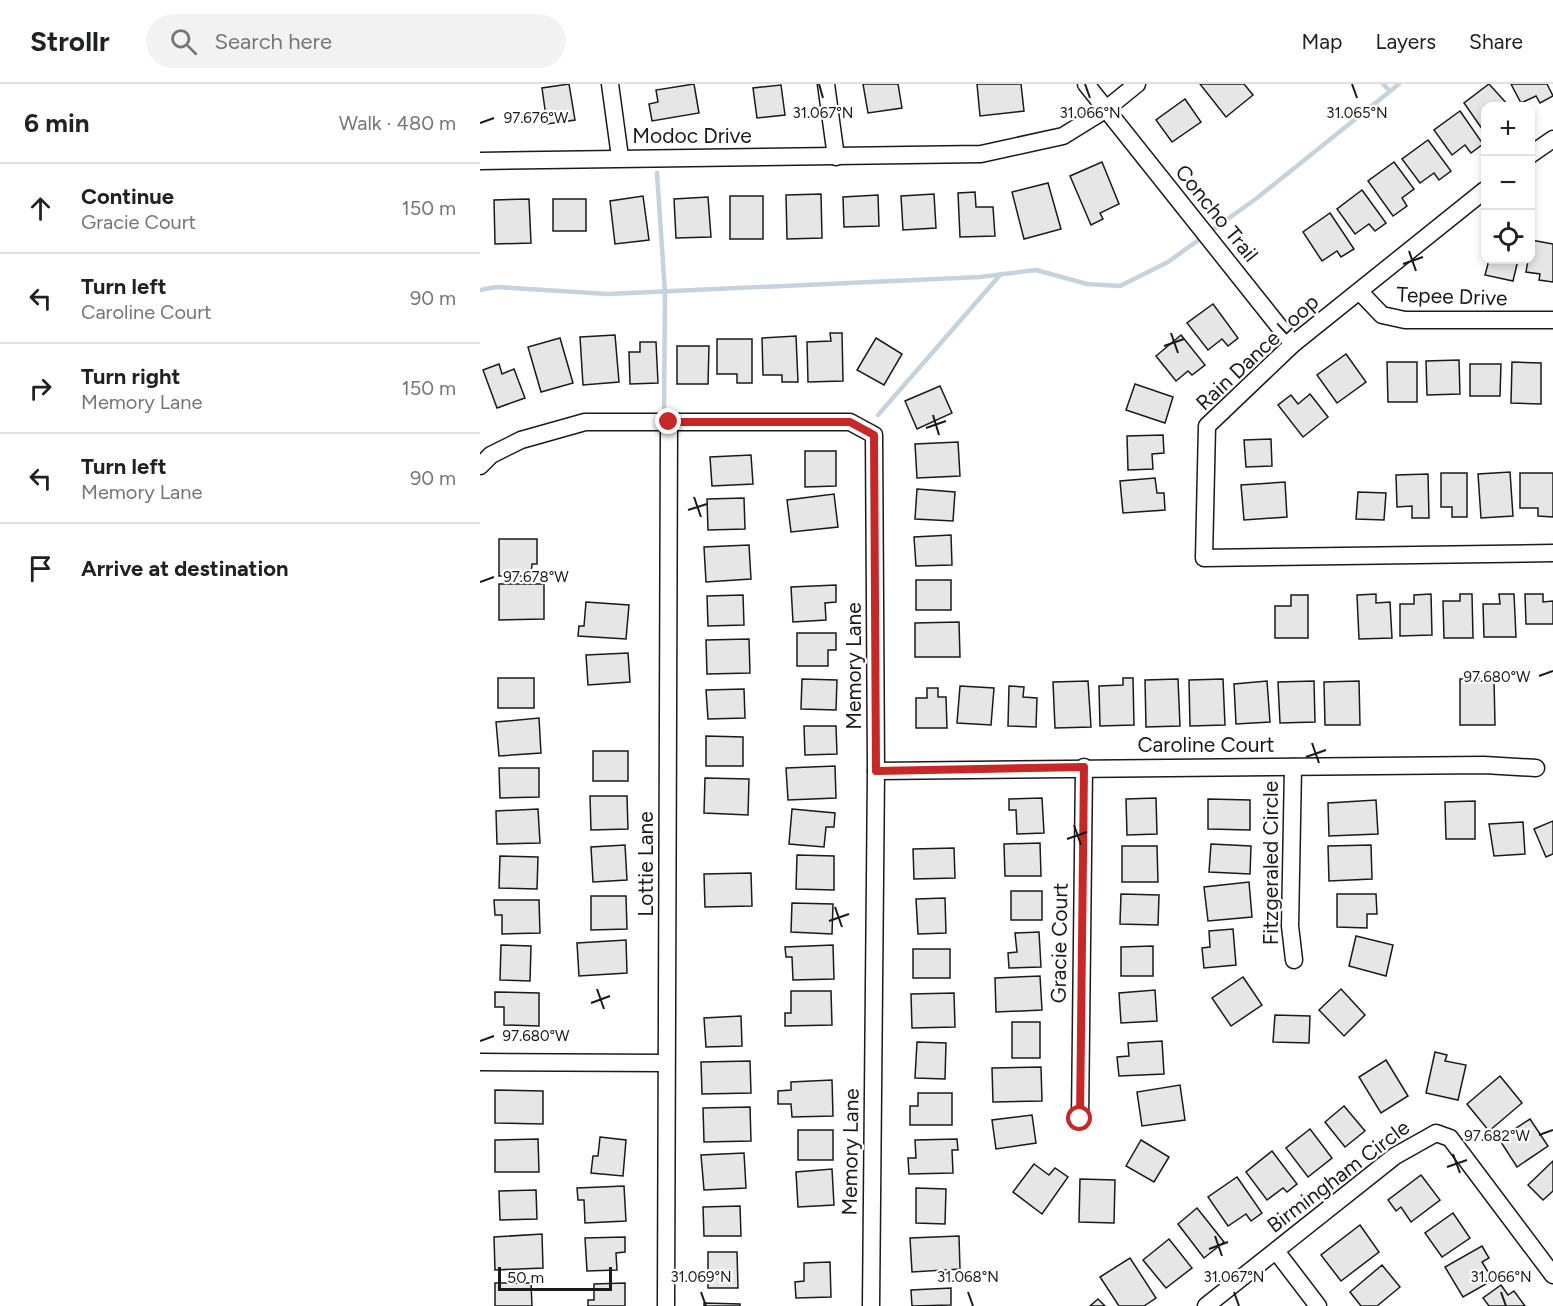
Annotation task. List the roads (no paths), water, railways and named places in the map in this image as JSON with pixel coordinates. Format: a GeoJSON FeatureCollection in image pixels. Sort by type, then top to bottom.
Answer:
{"type":"FeatureCollection","features":[{"type":"Feature","properties":{"kind":"street"},"geometry":{"type":"LineString","coordinates":[[610,84],[620,157]]}},
{"type":"Feature","properties":{"kind":"street"},"geometry":{"type":"LineString","coordinates":[[826,84],[836,157]]}},
{"type":"Feature","properties":{"kind":"street","name":"Concho Trail"},"geometry":{"type":"LineString","coordinates":[[1086,84],[1293,344]]}},
{"type":"Feature","properties":{"kind":"street","name":"Modoc Drive"},"geometry":{"type":"LineString","coordinates":[[480,161],[620,157],[981,154],[1063,136],[1105,110],[1137,84]]}},
{"type":"Feature","properties":{"kind":"street"},"geometry":{"type":"LineString","coordinates":[[1535,152],[1553,140]]}},
{"type":"Feature","properties":{"kind":"street","name":"Rain Dance Loop"},"geometry":{"type":"LineString","coordinates":[[1481,193],[1293,344],[1207,426],[1204,558],[1553,554]]}},
{"type":"Feature","properties":{"kind":"street","name":"Tepee Drive"},"geometry":{"type":"LineString","coordinates":[[1360,292],[1382,315],[1405,320],[1553,321]]}},
{"type":"Feature","properties":{"kind":"street","name":"Memory Lane"},"geometry":{"type":"LineString","coordinates":[[480,466],[491,455],[521,440],[552,429],[585,422],[850,422],[874,435],[876,771],[871,1306]]}},
{"type":"Feature","properties":{"kind":"street","name":"Lottie Lane"},"geometry":{"type":"LineString","coordinates":[[666,1306],[669,422]]}},
{"type":"Feature","properties":{"kind":"street","name":"Caroline Court"},"geometry":{"type":"LineString","coordinates":[[876,771],[1084,767],[1484,765],[1536,768]]}},
{"type":"Feature","properties":{"kind":"street","name":"Fitzgeraled Circle"},"geometry":{"type":"LineString","coordinates":[[1293,766],[1290,926],[1293,960]]}},
{"type":"Feature","properties":{"kind":"street","name":"Gracie Court"},"geometry":{"type":"LineString","coordinates":[[1080,1119],[1084,767]]}},
{"type":"Feature","properties":{"kind":"street"},"geometry":{"type":"LineString","coordinates":[[480,1062],[666,1063]]}},
{"type":"Feature","properties":{"kind":"street","name":"Birmingham Circle"},"geometry":{"type":"LineString","coordinates":[[1206,1306],[1395,1156],[1436,1132],[1450,1138],[1553,1275]]}},
{"type":"Feature","properties":{"kind":"street"},"geometry":{"type":"LineString","coordinates":[[1276,1251],[1318,1306]]}},
{"type":"Feature","properties":{"kind":"waterway"},"geometry":{"type":"LineString","coordinates":[[1383,84],[1390,91]]}},
{"type":"Feature","properties":{"kind":"waterway"},"geometry":{"type":"LineString","coordinates":[[480,290],[496,287],[608,294],[980,277],[1036,270],[1087,284],[1120,286],[1168,262],[1257,198],[1399,84]]}},
{"type":"Feature","properties":{"kind":"waterway"},"geometry":{"type":"LineString","coordinates":[[657,173],[665,292],[664,413]]}},
{"type":"Feature","properties":{"kind":"waterway"},"geometry":{"type":"LineString","coordinates":[[878,415],[1000,275]]}}]}
